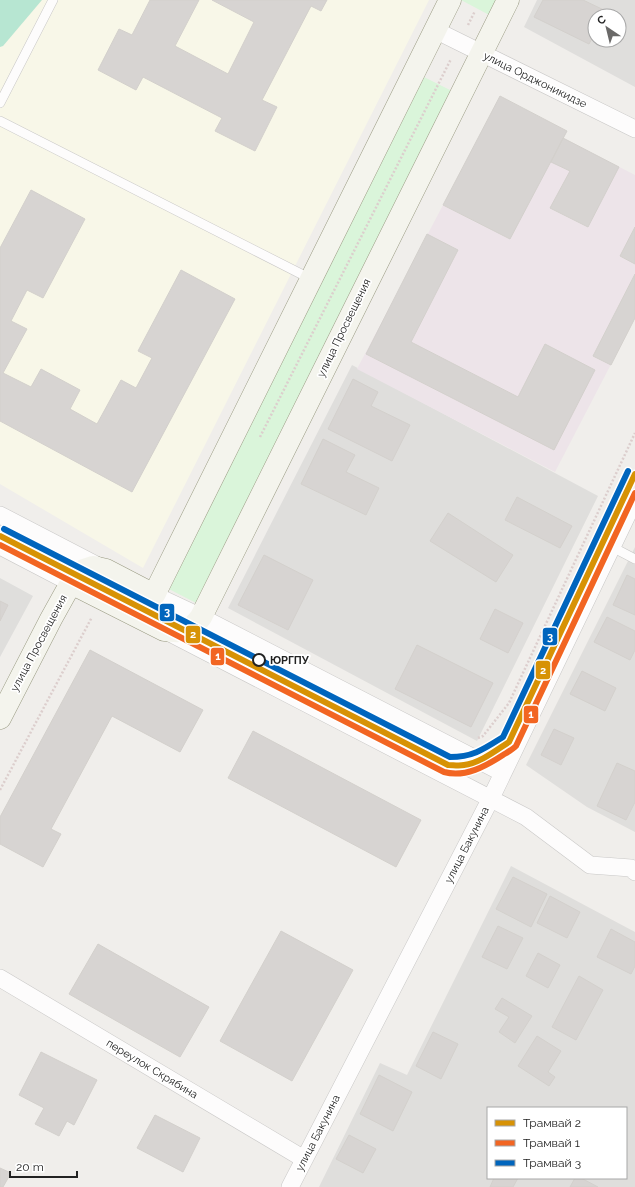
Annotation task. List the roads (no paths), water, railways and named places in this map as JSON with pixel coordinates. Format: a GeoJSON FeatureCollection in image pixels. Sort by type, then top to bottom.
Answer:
{"type":"FeatureCollection","features":[{"type":"Feature","properties":{"kind":"street"},"geometry":{"type":"LineString","coordinates":[[142,619],[450,0]]}},
{"type":"Feature","properties":{"kind":"street","name":"улица Просвещения"},"geometry":{"type":"LineString","coordinates":[[164,630],[179,632],[187,630],[194,626],[201,617],[480,53],[508,0]]}},
{"type":"Feature","properties":{"kind":"street","name":"улица Орджоникидзе"},"geometry":{"type":"LineString","coordinates":[[435,30],[635,129]]}},
{"type":"Feature","properties":{"kind":"street","name":"улица Бакунина"},"geometry":{"type":"LineString","coordinates":[[290,1187],[491,798],[635,499]]}},
{"type":"Feature","properties":{"kind":"street"},"geometry":{"type":"LineString","coordinates":[[0,515],[503,773]]}},
{"type":"Feature","properties":{"kind":"street"},"geometry":{"type":"LineString","coordinates":[[0,546],[491,798],[526,817],[590,865],[631,868],[635,872]]}},
{"type":"Feature","properties":{"kind":"street"},"geometry":{"type":"LineString","coordinates":[[71,583],[83,558]]}},
{"type":"Feature","properties":{"kind":"street","name":"улица Просвещения"},"geometry":{"type":"LineString","coordinates":[[0,718],[71,583],[77,576],[88,568],[93,567],[106,570]]}},
{"type":"Feature","properties":{"kind":"street","name":"переулок Скрябина"},"geometry":{"type":"LineString","coordinates":[[0,978],[304,1159]]}},
{"type":"Feature","properties":{"kind":"lane"},"geometry":{"type":"LineString","coordinates":[[0,103],[53,0]]}},
{"type":"Feature","properties":{"kind":"lane"},"geometry":{"type":"LineString","coordinates":[[0,121],[311,279]]}},
{"type":"Feature","properties":{"kind":"lane"},"geometry":{"type":"LineString","coordinates":[[612,547],[635,559]]}},
{"type":"Feature","properties":{"kind":"tram line","name":"3"},"geometry":{"type":"LineString","coordinates":[[4,529],[450,757],[458,757],[478,752],[503,737],[628,471]]}},
{"type":"Feature","properties":{"kind":"tram line","name":"2"},"geometry":{"type":"LineString","coordinates":[[0,536],[448,765],[462,765],[476,762],[509,742],[635,474]]}},
{"type":"Feature","properties":{"kind":"tram line","name":"1"},"geometry":{"type":"LineString","coordinates":[[0,545],[444,772],[460,773],[482,767],[516,746],[635,493]]}},
{"type":"Feature","properties":{"kind":"place","name":"ЮРГПУ"},"geometry":{"type":"Point","coordinates":[259,660]}}]}
